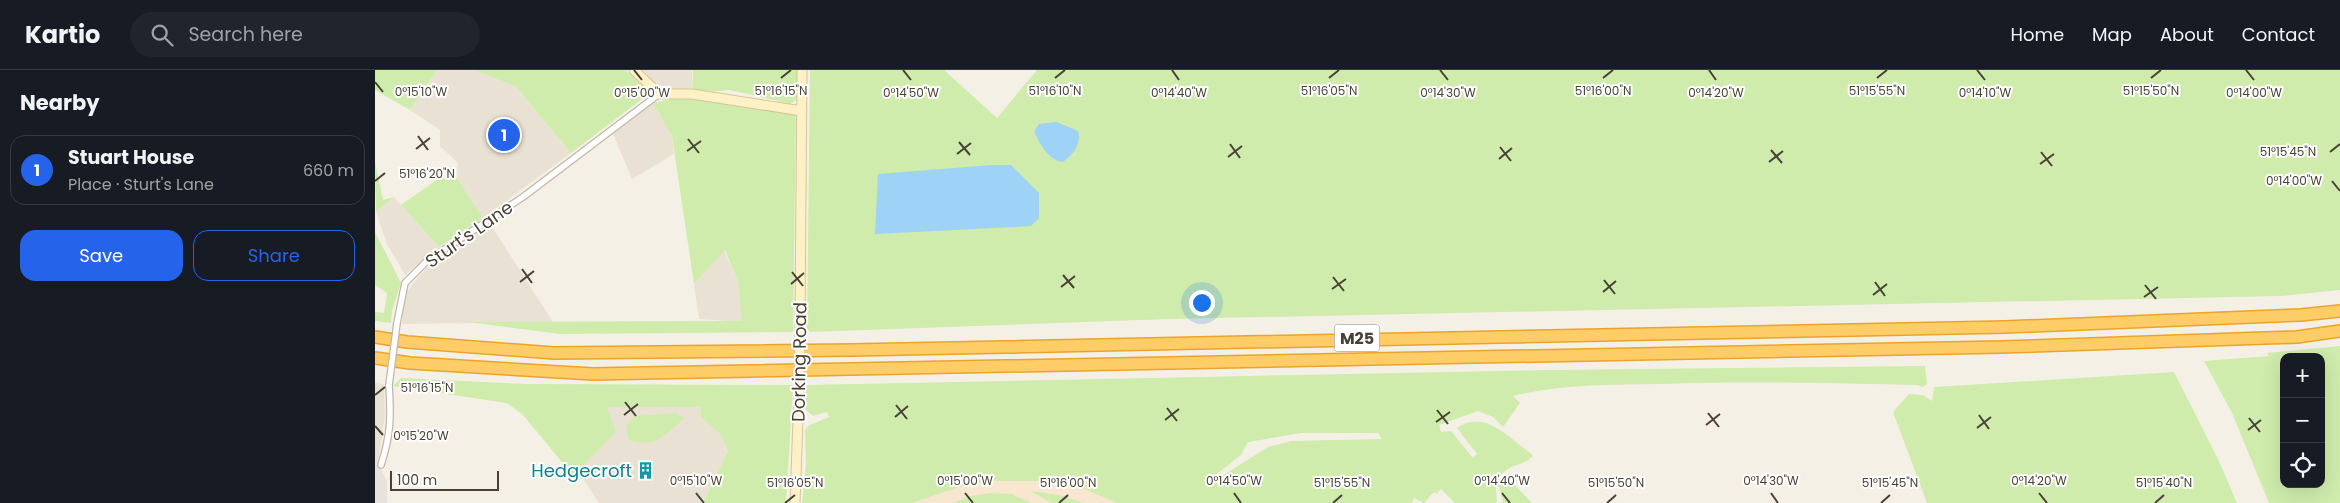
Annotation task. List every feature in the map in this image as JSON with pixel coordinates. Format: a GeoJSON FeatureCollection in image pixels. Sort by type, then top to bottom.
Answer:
{"type":"FeatureCollection","features":[{"type":"Feature","properties":{"kind":"highway","name":"M25"},"geometry":{"type":"LineString","coordinates":[[375,337],[407,342],[554,353],[852,350],[1294,339],[2005,326],[2301,315],[2340,311]]}},
{"type":"Feature","properties":{"kind":"highway","name":"M25"},"geometry":{"type":"LineString","coordinates":[[375,358],[410,363],[603,374],[1992,348],[2297,337],[2340,331]]}},
{"type":"Feature","properties":{"kind":"main road"},"geometry":{"type":"LineString","coordinates":[[634,70],[659,94],[692,94],[802,112]]}},
{"type":"Feature","properties":{"kind":"main road","name":"Dorking Road"},"geometry":{"type":"LineString","coordinates":[[795,503],[800,319],[801,70]]}},
{"type":"Feature","properties":{"kind":"street","name":"Sturt's Lane"},"geometry":{"type":"LineString","coordinates":[[381,465],[390,438],[389,385],[397,323],[405,283],[427,261],[523,197],[659,94]]}},
{"type":"Feature","properties":{"kind":"shaded area"},"geometry":{"type":"Polygon","coordinates":[[[437,70],[475,70],[516,87],[571,153],[483,218],[457,178],[458,163],[440,146],[440,130],[410,110],[437,70]]]}},
{"type":"Feature","properties":{"kind":"shaded area"},"geometry":{"type":"Polygon","coordinates":[[[634,70],[692,70],[692,94],[659,94],[634,70]]]}},
{"type":"Feature","properties":{"kind":"shaded area"},"geometry":{"type":"Polygon","coordinates":[[[653,103],[672,136],[674,154],[632,179],[613,134],[653,103]]]}},
{"type":"Feature","properties":{"kind":"shaded area"},"geometry":{"type":"Polygon","coordinates":[[[394,197],[439,247],[405,275],[387,244],[376,212],[394,197]]]}},
{"type":"Feature","properties":{"kind":"shaded area"},"geometry":{"type":"Polygon","coordinates":[[[489,222],[553,322],[402,324],[405,295],[418,277],[434,261],[489,222]]]}},
{"type":"Feature","properties":{"kind":"shaded area"},"geometry":{"type":"Polygon","coordinates":[[[724,250],[738,282],[743,322],[699,319],[694,284],[724,250]]]}},
{"type":"Feature","properties":{"kind":"shaded area"},"geometry":{"type":"Polygon","coordinates":[[[375,383],[384,384],[385,415],[378,462],[375,464],[375,383]]]}},
{"type":"Feature","properties":{"kind":"shaded area"},"geometry":{"type":"Polygon","coordinates":[[[607,407],[701,407],[700,416],[721,435],[728,451],[703,503],[599,503],[583,479],[584,465],[616,432],[607,407]]]}},
{"type":"Feature","properties":{"kind":"shaded area"},"geometry":{"type":"Polygon","coordinates":[[[1004,448],[1117,503],[912,503],[928,497],[1004,448]]]}},
{"type":"Feature","properties":{"kind":"shaded area"},"geometry":{"type":"Polygon","coordinates":[[[378,462],[387,482],[387,503],[375,503],[375,464],[378,462]]]}},
{"type":"Feature","properties":{"kind":"green space"},"geometry":{"type":"Polygon","coordinates":[[[375,70],[437,70],[410,110],[375,90],[375,70]]]}},
{"type":"Feature","properties":{"kind":"green space"},"geometry":{"type":"Polygon","coordinates":[[[475,70],[626,70],[650,93],[571,153],[516,87],[475,70]]]}},
{"type":"Feature","properties":{"kind":"green space"},"geometry":{"type":"Polygon","coordinates":[[[693,70],[798,70],[797,98],[791,104],[730,90],[695,93],[796,110],[793,332],[560,334],[468,322],[742,321],[738,282],[725,250],[694,284],[672,136],[653,103],[692,94],[693,70]]]}},
{"type":"Feature","properties":{"kind":"green space"},"geometry":{"type":"Polygon","coordinates":[[[810,70],[944,70],[997,118],[1037,70],[2340,70],[2340,290],[2282,296],[1169,319],[810,332],[807,329],[810,70]]]}},
{"type":"Feature","properties":{"kind":"green space"},"geometry":{"type":"Polygon","coordinates":[[[375,162],[383,200],[394,197],[376,212],[375,162]]]}},
{"type":"Feature","properties":{"kind":"green space"},"geometry":{"type":"Polygon","coordinates":[[[457,178],[483,218],[439,247],[401,205],[438,179],[457,178]]]}},
{"type":"Feature","properties":{"kind":"green space"},"geometry":{"type":"Polygon","coordinates":[[[375,232],[401,283],[392,311],[391,323],[375,321],[375,312],[384,313],[387,293],[375,285],[375,232]]]}},
{"type":"Feature","properties":{"kind":"green space"},"geometry":{"type":"Polygon","coordinates":[[[2340,346],[2340,503],[2269,503],[2232,413],[2204,361],[2269,356],[2267,353],[2340,346]]]}},
{"type":"Feature","properties":{"kind":"green space"},"geometry":{"type":"Polygon","coordinates":[[[1925,366],[1927,384],[1923,387],[1917,385],[1885,384],[1725,383],[1568,387],[1513,396],[1520,403],[1503,427],[1493,417],[1478,411],[1439,425],[1441,432],[1451,431],[1473,458],[1477,454],[1457,428],[1467,423],[1486,423],[1495,427],[1529,452],[1533,456],[1509,468],[1500,476],[1515,485],[1532,503],[1503,503],[1499,487],[1496,487],[1497,503],[1455,503],[1441,489],[1437,494],[1434,492],[1424,503],[1414,498],[1412,503],[1117,503],[1082,488],[1040,481],[990,481],[965,485],[912,503],[802,503],[806,465],[805,430],[808,426],[829,417],[827,412],[813,416],[805,409],[806,385],[1547,370],[1925,366]],[[1301,433],[1248,442],[1241,455],[1209,480],[1214,481],[1268,447],[1291,441],[1382,439],[1378,433],[1301,433]]]}},
{"type":"Feature","properties":{"kind":"green space"},"geometry":{"type":"Polygon","coordinates":[[[2174,372],[2218,459],[2237,503],[1927,503],[1893,412],[1909,394],[1923,395],[1932,401],[1934,387],[2174,372]]]}},
{"type":"Feature","properties":{"kind":"green space"},"geometry":{"type":"Polygon","coordinates":[[[401,378],[526,384],[793,385],[786,503],[703,503],[728,451],[721,435],[700,416],[701,407],[607,407],[616,432],[584,465],[583,479],[571,473],[523,415],[507,403],[393,386],[401,378]]]}},
{"type":"Feature","properties":{"kind":"green space"},"geometry":{"type":"Polygon","coordinates":[[[676,413],[685,418],[660,438],[647,443],[629,440],[626,425],[635,416],[676,413]]]}},
{"type":"Feature","properties":{"kind":"green space"},"geometry":{"type":"Polygon","coordinates":[[[1030,491],[1059,495],[1084,503],[1052,503],[1030,491]]]}},
{"type":"Feature","properties":{"kind":"green space"},"geometry":{"type":"Polygon","coordinates":[[[991,493],[1011,494],[1032,503],[953,503],[970,496],[991,493]]]}},
{"type":"Feature","properties":{"kind":"water"},"geometry":{"type":"Polygon","coordinates":[[[1057,122],[1078,131],[1079,136],[1076,149],[1063,162],[1049,155],[1034,132],[1039,124],[1057,122]]]}},
{"type":"Feature","properties":{"kind":"water"},"geometry":{"type":"Polygon","coordinates":[[[1011,165],[1039,193],[1039,218],[1031,226],[875,234],[878,174],[1011,165]]]}},
{"type":"Feature","properties":{"kind":"place","name":"Stuart House"},"geometry":{"type":"Point","coordinates":[504,135]}},
{"type":"Feature","properties":{"kind":"place","name":"Hedgecroft"},"geometry":{"type":"Point","coordinates":[646,470]}}]}
